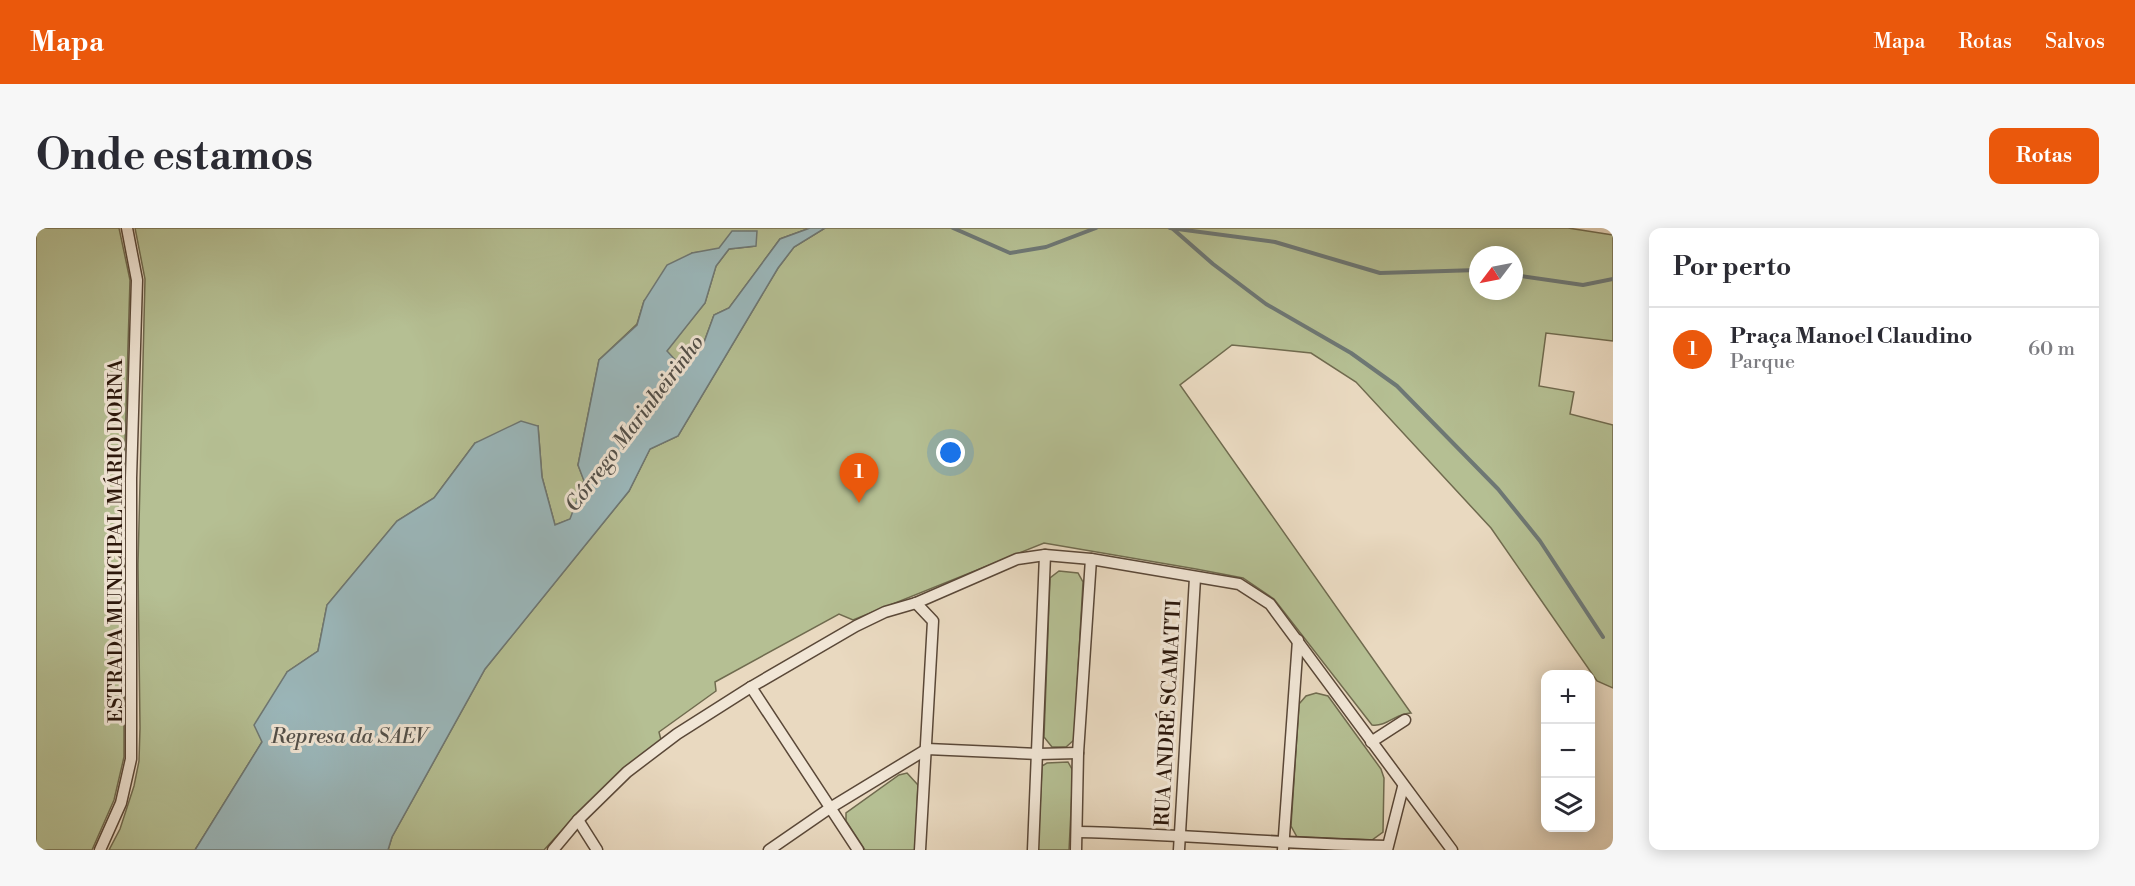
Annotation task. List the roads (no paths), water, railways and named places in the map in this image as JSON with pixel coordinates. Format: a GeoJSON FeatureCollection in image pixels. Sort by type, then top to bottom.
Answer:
{"type":"FeatureCollection","features":[{"type":"Feature","properties":{"kind":"street","name":"ESTRADA MUNICIPAL MÁRIO DORNA"},"geometry":{"type":"LineString","coordinates":[[100,850],[113,826],[126,784],[133,728],[130,565],[137,279],[127,228]]}},
{"type":"Feature","properties":{"kind":"street"},"geometry":{"type":"LineString","coordinates":[[1033,850],[1045,555]]}},
{"type":"Feature","properties":{"kind":"street"},"geometry":{"type":"LineString","coordinates":[[553,850],[578,820],[627,772],[751,687],[856,626],[885,612],[916,603],[1017,559],[1045,555],[1091,559],[1239,584],[1270,604],[1298,639],[1403,787],[1452,850]]}},
{"type":"Feature","properties":{"kind":"street"},"geometry":{"type":"LineString","coordinates":[[1076,850],[1078,753],[1091,559]]}},
{"type":"Feature","properties":{"kind":"street","name":"RUA ANDRÉ SCAMATTI"},"geometry":{"type":"LineString","coordinates":[[1179,850],[1195,578]]}},
{"type":"Feature","properties":{"kind":"street"},"geometry":{"type":"LineString","coordinates":[[916,603],[933,621],[920,850]]}},
{"type":"Feature","properties":{"kind":"street"},"geometry":{"type":"LineString","coordinates":[[1283,847],[1298,639]]}},
{"type":"Feature","properties":{"kind":"street"},"geometry":{"type":"LineString","coordinates":[[751,687],[858,850]]}},
{"type":"Feature","properties":{"kind":"street"},"geometry":{"type":"LineString","coordinates":[[1371,742],[1405,720]]}},
{"type":"Feature","properties":{"kind":"street"},"geometry":{"type":"LineString","coordinates":[[769,850],[830,808],[927,749],[1038,754],[1078,753]]}},
{"type":"Feature","properties":{"kind":"street"},"geometry":{"type":"LineString","coordinates":[[1077,832],[1180,834],[1283,847],[1387,848],[1403,787]]}},
{"type":"Feature","properties":{"kind":"street"},"geometry":{"type":"LineString","coordinates":[[578,820],[597,850]]}},
{"type":"Feature","properties":{"kind":"water","name":"Represa da SAEV"},"geometry":{"type":"Polygon","coordinates":[[[810,228],[825,228],[794,247],[778,268],[678,436],[650,449],[629,491],[485,669],[392,837],[388,850],[195,850],[262,742],[254,725],[287,672],[318,651],[327,605],[397,521],[434,498],[475,443],[521,421],[538,426],[542,477],[555,525],[570,519],[584,481],[578,465],[599,360],[637,325],[644,301],[667,265],[692,253],[719,248],[732,231],[757,231],[756,246],[729,249],[716,266],[705,303],[667,351],[681,366],[703,345],[714,315],[729,308],[780,239],[810,228]]]}},
{"type":"Feature","properties":{"kind":"waterway","name":"Córrego Marinheirinho"},"geometry":{"type":"LineString","coordinates":[[953,228],[1010,253],[1046,247],[1096,228]]}},
{"type":"Feature","properties":{"kind":"waterway","name":"Córrego Marinheirinho"},"geometry":{"type":"LineString","coordinates":[[1170,228],[1275,242],[1380,273],[1469,270]]}},
{"type":"Feature","properties":{"kind":"waterway"},"geometry":{"type":"LineString","coordinates":[[1173,229],[1213,264],[1266,304],[1351,353],[1397,386],[1498,489],[1540,541],[1603,637]]}},
{"type":"Feature","properties":{"kind":"waterway","name":"Córrego Marinheirinho"},"geometry":{"type":"LineString","coordinates":[[1523,276],[1583,285],[1613,279]]}},
{"type":"Feature","properties":{"kind":"place","name":"Praça Manoel Claudino"},"geometry":{"type":"Point","coordinates":[859,503]}}]}
